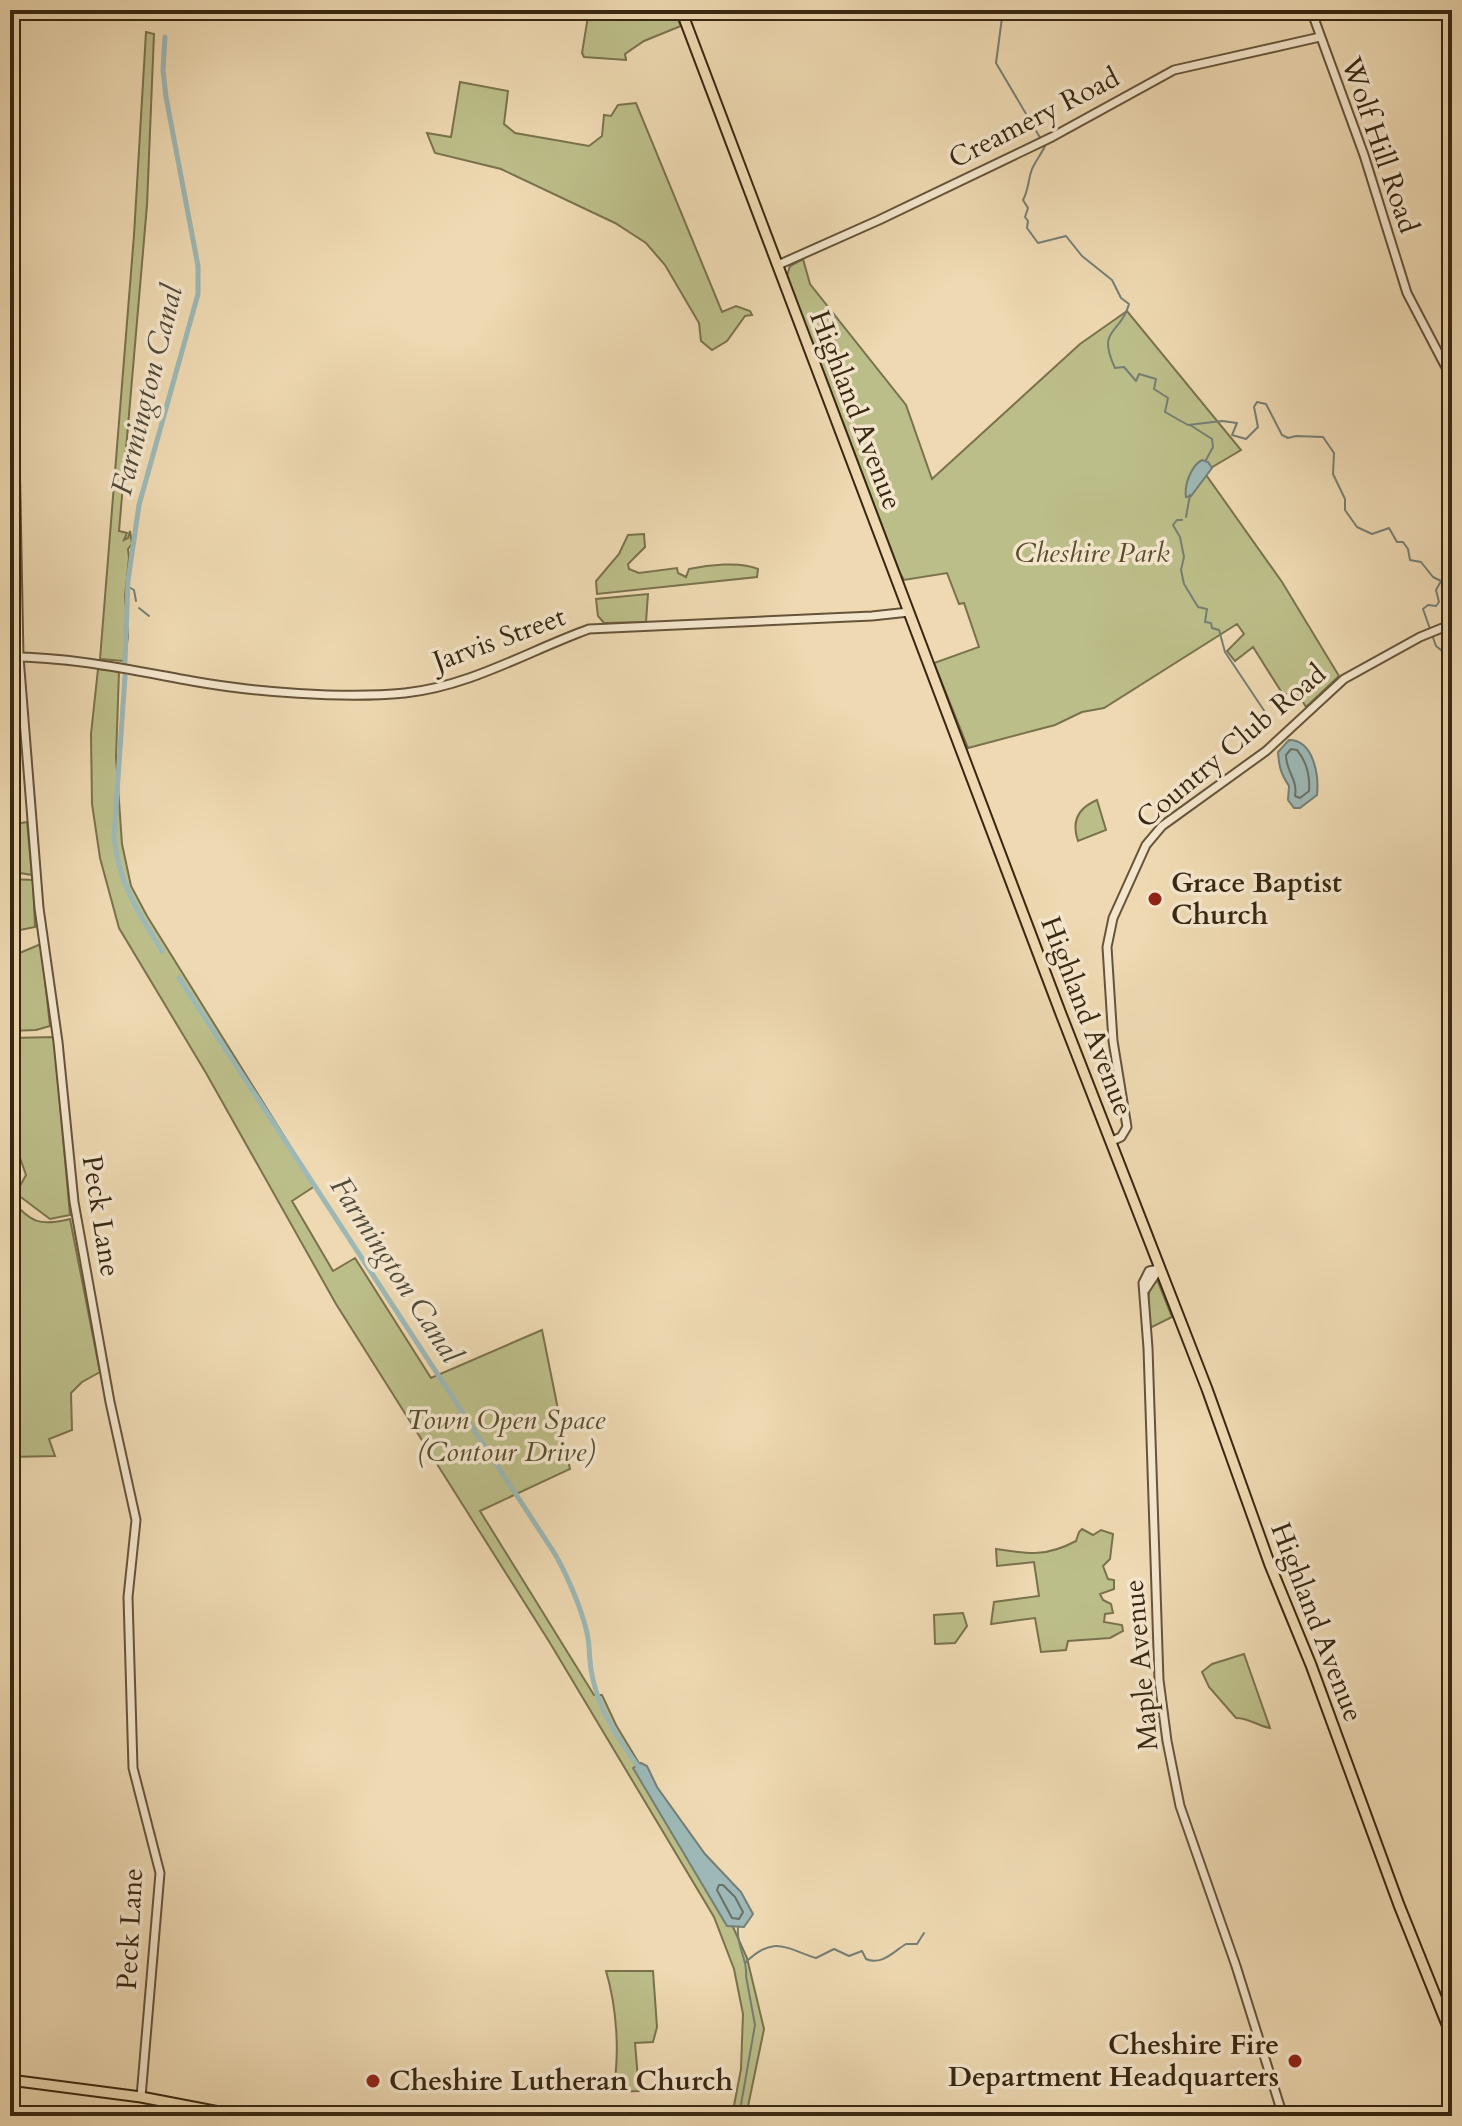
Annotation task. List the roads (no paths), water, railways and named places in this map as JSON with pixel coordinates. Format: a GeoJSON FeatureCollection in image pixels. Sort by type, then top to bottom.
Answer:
{"type":"FeatureCollection","features":[{"type":"Feature","properties":{"kind":"main road","name":"Highland Avenue"},"geometry":{"type":"LineString","coordinates":[[681,10],[1061,1014],[1112,1141],[1270,1565],[1311,1665],[1395,1895],[1452,2037]]}},
{"type":"Feature","properties":{"kind":"main road"},"geometry":{"type":"LineString","coordinates":[[10,2080],[141,2097],[240,2116]]}},
{"type":"Feature","properties":{"kind":"street","name":"Wolf Hill Road"},"geometry":{"type":"LineString","coordinates":[[1311,10],[1364,155],[1407,293],[1452,379]]}},
{"type":"Feature","properties":{"kind":"street","name":"Creamery Road"},"geometry":{"type":"LineString","coordinates":[[778,265],[1048,139],[1174,70],[1320,37]]}},
{"type":"Feature","properties":{"kind":"street","name":"Peck Lane"},"geometry":{"type":"LineString","coordinates":[[10,336],[13,345],[19,657],[39,908],[59,1054],[74,1202],[110,1402],[136,1520],[128,1597],[133,1768],[160,1873],[141,2097]]}},
{"type":"Feature","properties":{"kind":"street","name":"Jarvis Street"},"geometry":{"type":"LineString","coordinates":[[10,657],[103,663],[194,681],[274,690],[406,693],[453,683],[504,666],[560,639],[589,629],[909,612]]}},
{"type":"Feature","properties":{"kind":"street","name":"Country Club Road"},"geometry":{"type":"LineString","coordinates":[[1112,1141],[1126,1132],[1127,1127],[1113,1041],[1107,941],[1113,918],[1146,845],[1162,826],[1266,751],[1338,683],[1425,634],[1452,624]]}},
{"type":"Feature","properties":{"kind":"street","name":"Maple Avenue"},"geometry":{"type":"LineString","coordinates":[[1159,1269],[1145,1290],[1159,1680],[1167,1741],[1180,1806],[1236,1966],[1283,2116]]}},
{"type":"Feature","properties":{"kind":"water"},"geometry":{"type":"Polygon","coordinates":[[[1202,460],[1212,468],[1191,496],[1186,497],[1189,476],[1202,460]]]}},
{"type":"Feature","properties":{"kind":"water"},"geometry":{"type":"Polygon","coordinates":[[[1289,740],[1304,746],[1316,769],[1317,795],[1300,808],[1294,808],[1288,800],[1289,786],[1279,762],[1278,752],[1289,740]]]}},
{"type":"Feature","properties":{"kind":"water"},"geometry":{"type":"Polygon","coordinates":[[[641,1763],[647,1766],[657,1787],[705,1854],[741,1892],[753,1914],[744,1927],[727,1926],[633,1768],[641,1763]]]}},
{"type":"Feature","properties":{"kind":"waterway"},"geometry":{"type":"LineString","coordinates":[[172,18],[174,10]]}},
{"type":"Feature","properties":{"kind":"waterway"},"geometry":{"type":"LineString","coordinates":[[1003,10],[996,63],[1045,146],[1032,169],[1023,200],[1028,208],[1025,217],[1027,228],[1038,243],[1066,236],[1082,256],[1112,280],[1121,298],[1129,304],[1109,338],[1115,368],[1124,367],[1136,381],[1139,374],[1156,379],[1154,389],[1168,398],[1165,412],[1188,425],[1222,421],[1237,423],[1232,435],[1246,439],[1258,427],[1254,407],[1257,402],[1266,404],[1282,435],[1288,438],[1323,437],[1334,453],[1333,474],[1345,499],[1345,510],[1357,527],[1372,534],[1389,528],[1397,542],[1403,542],[1408,549],[1410,560],[1421,562],[1433,577],[1441,581],[1436,590],[1439,602],[1436,606],[1428,605],[1423,609],[1436,646],[1452,659]]}},
{"type":"Feature","properties":{"kind":"waterway","name":"Farmington Canal"},"geometry":{"type":"LineString","coordinates":[[125,662],[128,581],[139,505],[198,294],[198,266],[166,97],[163,70],[165,37]]}},
{"type":"Feature","properties":{"kind":"waterway"},"geometry":{"type":"LineString","coordinates":[[1190,425],[1212,439],[1213,447],[1206,460]]}},
{"type":"Feature","properties":{"kind":"waterway"},"geometry":{"type":"LineString","coordinates":[[1186,517],[1190,495]]}},
{"type":"Feature","properties":{"kind":"waterway"},"geometry":{"type":"LineString","coordinates":[[1182,520],[1177,520],[1173,525],[1180,537],[1184,557],[1181,570],[1184,584],[1198,607],[1207,609],[1205,622],[1219,630],[1225,652],[1269,718]]}},
{"type":"Feature","properties":{"kind":"waterway"},"geometry":{"type":"LineString","coordinates":[[127,586],[134,590],[136,601]]}},
{"type":"Feature","properties":{"kind":"waterway"},"geometry":{"type":"LineString","coordinates":[[139,608],[149,616]]}},
{"type":"Feature","properties":{"kind":"waterway","name":"Farmington Canal"},"geometry":{"type":"LineString","coordinates":[[125,676],[114,837],[125,883],[162,951]]}},
{"type":"Feature","properties":{"kind":"waterway","name":"Farmington Canal"},"geometry":{"type":"LineString","coordinates":[[179,978],[555,1554],[585,1624],[592,1676],[601,1704],[640,1769]]}},
{"type":"Feature","properties":{"kind":"waterway"},"geometry":{"type":"LineString","coordinates":[[738,1928],[755,2025],[739,2116]]}},
{"type":"Feature","properties":{"kind":"waterway"},"geometry":{"type":"LineString","coordinates":[[745,1963],[772,1946],[816,1958],[834,1949],[849,1956],[862,1951],[866,1959],[877,1961],[906,1944],[917,1944],[924,1933]]}},
{"type":"Feature","properties":{"kind":"place","name":"Grace Baptist Church"},"geometry":{"type":"Point","coordinates":[1155,899]}},
{"type":"Feature","properties":{"kind":"place","name":"Cheshire Fire Department Headquarters"},"geometry":{"type":"Point","coordinates":[1295,2061]}},
{"type":"Feature","properties":{"kind":"place","name":"Cheshire Lutheran Church"},"geometry":{"type":"Point","coordinates":[373,2081]}},
{"type":"Feature","properties":{"kind":"park label","name":"Cheshire Park"},"geometry":{"type":"Point","coordinates":[1092,553]}},
{"type":"Feature","properties":{"kind":"park label","name":"Town Open Space (Contour Drive)"},"geometry":{"type":"Point","coordinates":[506,1436]}}]}
